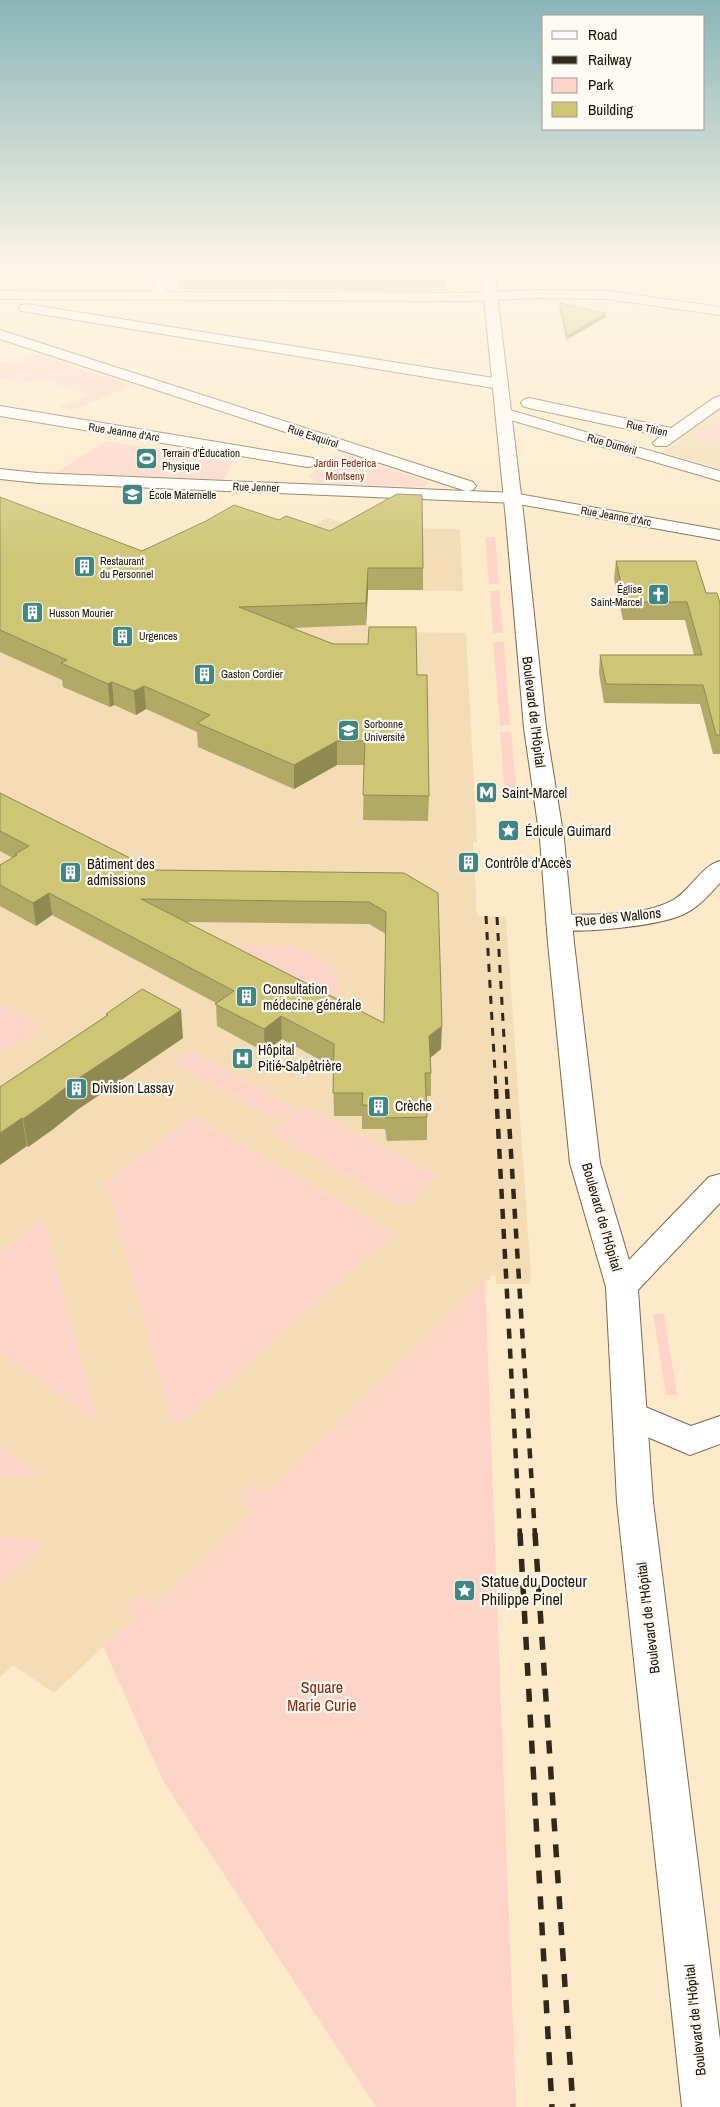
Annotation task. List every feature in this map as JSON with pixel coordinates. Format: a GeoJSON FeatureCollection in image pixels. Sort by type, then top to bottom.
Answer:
{"type":"FeatureCollection","features":[{"type":"Feature","properties":{"kind":"street","name":"Rue Esquirol"},"geometry":{"type":"LineString","coordinates":[[100,366],[461,485],[490,488],[513,498]]}},
{"type":"Feature","properties":{"kind":"street"},"geometry":{"type":"LineString","coordinates":[[333,366],[502,398]]}},
{"type":"Feature","properties":{"kind":"street","name":"Boulevard de l'Hôpital"},"geometry":{"type":"LineString","coordinates":[[498,366],[535,728],[552,839],[559,923],[585,1164],[622,1287],[635,1502],[705,2107]]}},
{"type":"Feature","properties":{"kind":"street","name":"Rue Titien"},"geometry":{"type":"LineString","coordinates":[[502,398],[674,434]]}},
{"type":"Feature","properties":{"kind":"street","name":"Rue Duméril"},"geometry":{"type":"LineString","coordinates":[[502,398],[645,454],[720,476]]}},
{"type":"Feature","properties":{"kind":"street"},"geometry":{"type":"LineString","coordinates":[[645,454],[720,401]]}},
{"type":"Feature","properties":{"kind":"street","name":"Rue Jeanne d'Arc"},"geometry":{"type":"LineString","coordinates":[[0,411],[307,462]]}},
{"type":"Feature","properties":{"kind":"street"},"geometry":{"type":"LineString","coordinates":[[286,488],[307,462],[326,448],[341,444]]}},
{"type":"Feature","properties":{"kind":"street","name":"Rue Jenner"},"geometry":{"type":"LineString","coordinates":[[0,474],[38,478],[513,498]]}},
{"type":"Feature","properties":{"kind":"street","name":"Rue Jeanne d'Arc"},"geometry":{"type":"LineString","coordinates":[[513,498],[720,534]]}},
{"type":"Feature","properties":{"kind":"street","name":"Rue des Wallons"},"geometry":{"type":"LineString","coordinates":[[559,923],[654,915],[672,911],[685,904],[720,868]]}},
{"type":"Feature","properties":{"kind":"street"},"geometry":{"type":"LineString","coordinates":[[622,1287],[720,1184]]}},
{"type":"Feature","properties":{"kind":"street"},"geometry":{"type":"LineString","coordinates":[[631,1415],[690,1441],[720,1430]]}},
{"type":"Feature","properties":{"kind":"shaded area"},"geometry":{"type":"Polygon","coordinates":[[[720,410],[720,469],[664,451],[720,410]]]}},
{"type":"Feature","properties":{"kind":"shaded area","name":"Hôpital Pitié-Salpêtrière"},"geometry":{"type":"Polygon","coordinates":[[[0,507],[129,553],[235,526],[280,541],[328,518],[368,531],[378,528],[460,529],[463,591],[368,590],[366,624],[390,632],[466,633],[477,842],[473,842],[477,916],[506,917],[531,1276],[530,1284],[496,1284],[496,1276],[490,1275],[490,1280],[485,1280],[266,1493],[253,1485],[237,1500],[253,1512],[155,1606],[139,1594],[125,1606],[136,1616],[54,1693],[13,1665],[0,1677],[0,507]]]}},
{"type":"Feature","properties":{"kind":"green space"},"geometry":{"type":"Polygon","coordinates":[[[0,366],[72,366],[133,386],[72,410],[59,407],[87,395],[39,378],[22,384],[0,377],[0,366]]]}},
{"type":"Feature","properties":{"kind":"green space"},"geometry":{"type":"Polygon","coordinates":[[[720,421],[720,444],[696,438],[720,421]]]}},
{"type":"Feature","properties":{"kind":"green space","name":"Terrain d'Éducation Physique"},"geometry":{"type":"Polygon","coordinates":[[[107,441],[232,462],[224,480],[56,472],[107,441]]]}},
{"type":"Feature","properties":{"kind":"green space","name":"Jardin Federica Montseny"},"geometry":{"type":"Polygon","coordinates":[[[347,455],[430,482],[424,487],[318,483],[309,477],[331,457],[347,455]]]}},
{"type":"Feature","properties":{"kind":"green space"},"geometry":{"type":"Polygon","coordinates":[[[485,537],[495,537],[499,584],[489,584],[485,537]]]}},
{"type":"Feature","properties":{"kind":"green space"},"geometry":{"type":"Polygon","coordinates":[[[490,591],[499,591],[503,633],[493,633],[490,591]]]}},
{"type":"Feature","properties":{"kind":"green space"},"geometry":{"type":"Polygon","coordinates":[[[493,642],[504,642],[510,725],[500,725],[493,642]]]}},
{"type":"Feature","properties":{"kind":"green space"},"geometry":{"type":"Polygon","coordinates":[[[500,732],[511,732],[517,797],[505,796],[500,732]]]}},
{"type":"Feature","properties":{"kind":"green space"},"geometry":{"type":"Polygon","coordinates":[[[260,944],[304,950],[315,954],[332,967],[337,977],[338,993],[328,1003],[226,951],[235,946],[260,944]]]}},
{"type":"Feature","properties":{"kind":"green space"},"geometry":{"type":"Polygon","coordinates":[[[4,1005],[41,1027],[0,1052],[0,1008],[4,1005]]]}},
{"type":"Feature","properties":{"kind":"green space"},"geometry":{"type":"Polygon","coordinates":[[[189,1050],[293,1107],[277,1120],[172,1062],[189,1050]]]}},
{"type":"Feature","properties":{"kind":"green space"},"geometry":{"type":"Polygon","coordinates":[[[303,1105],[437,1176],[404,1207],[269,1133],[303,1105]]]}},
{"type":"Feature","properties":{"kind":"green space"},"geometry":{"type":"Polygon","coordinates":[[[193,1116],[394,1233],[181,1424],[171,1422],[106,1181],[193,1116]]]}},
{"type":"Feature","properties":{"kind":"green space"},"geometry":{"type":"Polygon","coordinates":[[[44,1219],[97,1422],[0,1353],[0,1252],[44,1219]]]}},
{"type":"Feature","properties":{"kind":"green space","name":"Square Marie Curie"},"geometry":{"type":"Polygon","coordinates":[[[485,1280],[516,2107],[376,2107],[163,1781],[103,1646],[136,1616],[125,1606],[139,1594],[155,1606],[253,1512],[237,1500],[253,1485],[266,1493],[485,1280]]]}},
{"type":"Feature","properties":{"kind":"green space"},"geometry":{"type":"Polygon","coordinates":[[[653,1314],[664,1314],[677,1395],[666,1395],[653,1314]]]}},
{"type":"Feature","properties":{"kind":"green space"},"geometry":{"type":"Polygon","coordinates":[[[0,1446],[41,1477],[0,1475],[0,1446]]]}},
{"type":"Feature","properties":{"kind":"green space"},"geometry":{"type":"Polygon","coordinates":[[[0,1537],[40,1539],[42,1548],[0,1584],[0,1537]]]}},
{"type":"Feature","properties":{"kind":"building"},"geometry":{"type":"Polygon","coordinates":[[[397,494],[422,495],[423,568],[368,568],[366,603],[239,607],[333,644],[368,644],[369,627],[416,627],[417,675],[427,675],[429,796],[363,795],[365,741],[337,741],[294,765],[197,723],[210,715],[144,686],[134,691],[112,682],[108,684],[61,663],[67,660],[0,630],[0,497],[142,551],[206,521],[234,505],[279,520],[286,516],[330,531],[397,494]]]}},
{"type":"Feature","properties":{"kind":"building"},"geometry":{"type":"Polygon","coordinates":[[[616,561],[696,561],[706,593],[717,593],[720,603],[720,735],[716,735],[703,685],[606,684],[600,655],[702,655],[687,602],[625,602],[616,561]]]}},
{"type":"Feature","properties":{"kind":"building"},"geometry":{"type":"Polygon","coordinates":[[[0,793],[154,870],[404,873],[438,893],[442,1026],[429,1036],[431,1073],[425,1073],[427,1117],[387,1118],[386,1106],[362,1105],[363,1093],[333,1093],[334,1044],[281,1016],[264,1029],[215,1004],[234,991],[49,893],[33,903],[0,885],[0,865],[29,846],[0,831],[0,793]],[[141,899],[384,1023],[386,912],[369,902],[141,899]]]}},
{"type":"Feature","properties":{"kind":"building"},"geometry":{"type":"Polygon","coordinates":[[[142,989],[181,1010],[0,1133],[0,1087],[108,1015],[106,1014],[142,989]]]}},
{"type":"Feature","properties":{"kind":"railway"},"geometry":{"type":"LineString","coordinates":[[486,916],[496,1090]]}},
{"type":"Feature","properties":{"kind":"railway"},"geometry":{"type":"LineString","coordinates":[[497,917],[507,1090]]}},
{"type":"Feature","properties":{"kind":"railway"},"geometry":{"type":"LineString","coordinates":[[496,1089],[520,1535]]}},
{"type":"Feature","properties":{"kind":"railway"},"geometry":{"type":"LineString","coordinates":[[507,1089],[535,1535]]}},
{"type":"Feature","properties":{"kind":"railway"},"geometry":{"type":"LineString","coordinates":[[520,1533],[552,2107]]}},
{"type":"Feature","properties":{"kind":"railway"},"geometry":{"type":"LineString","coordinates":[[535,1533],[573,2107]]}},
{"type":"Feature","properties":{"kind":"place","name":"Terrain d'Éducation Physique"},"geometry":{"type":"Point","coordinates":[146,459]}},
{"type":"Feature","properties":{"kind":"place","name":"École Maternelle"},"geometry":{"type":"Point","coordinates":[133,495]}},
{"type":"Feature","properties":{"kind":"place","name":"Restaurant du Personnel"},"geometry":{"type":"Point","coordinates":[84,567]}},
{"type":"Feature","properties":{"kind":"place","name":"Église Saint-Marcel"},"geometry":{"type":"Point","coordinates":[658,595]}},
{"type":"Feature","properties":{"kind":"place","name":"Husson Mourier"},"geometry":{"type":"Point","coordinates":[33,613]}},
{"type":"Feature","properties":{"kind":"place","name":"Urgences"},"geometry":{"type":"Point","coordinates":[123,636]}},
{"type":"Feature","properties":{"kind":"place","name":"Gaston Cordier"},"geometry":{"type":"Point","coordinates":[205,674]}},
{"type":"Feature","properties":{"kind":"place","name":"Sorbonne Université"},"geometry":{"type":"Point","coordinates":[348,730]}},
{"type":"Feature","properties":{"kind":"place","name":"Saint-Marcel"},"geometry":{"type":"Point","coordinates":[486,793]}},
{"type":"Feature","properties":{"kind":"place","name":"Édicule Guimard"},"geometry":{"type":"Point","coordinates":[509,831]}},
{"type":"Feature","properties":{"kind":"place","name":"Contrôle d'Accès"},"geometry":{"type":"Point","coordinates":[469,863]}},
{"type":"Feature","properties":{"kind":"place","name":"Bâtiment des admissions"},"geometry":{"type":"Point","coordinates":[71,872]}},
{"type":"Feature","properties":{"kind":"place","name":"Consultation médecine générale"},"geometry":{"type":"Point","coordinates":[247,997]}},
{"type":"Feature","properties":{"kind":"place","name":"Hôpital Pitié-Salpêtrière"},"geometry":{"type":"Point","coordinates":[242,1058]}},
{"type":"Feature","properties":{"kind":"place","name":"Division Lassay"},"geometry":{"type":"Point","coordinates":[76,1088]}},
{"type":"Feature","properties":{"kind":"place","name":"Crèche"},"geometry":{"type":"Point","coordinates":[379,1106]}},
{"type":"Feature","properties":{"kind":"place","name":"Statue du Docteur Philippe Pinel"},"geometry":{"type":"Point","coordinates":[465,1590]}}]}
